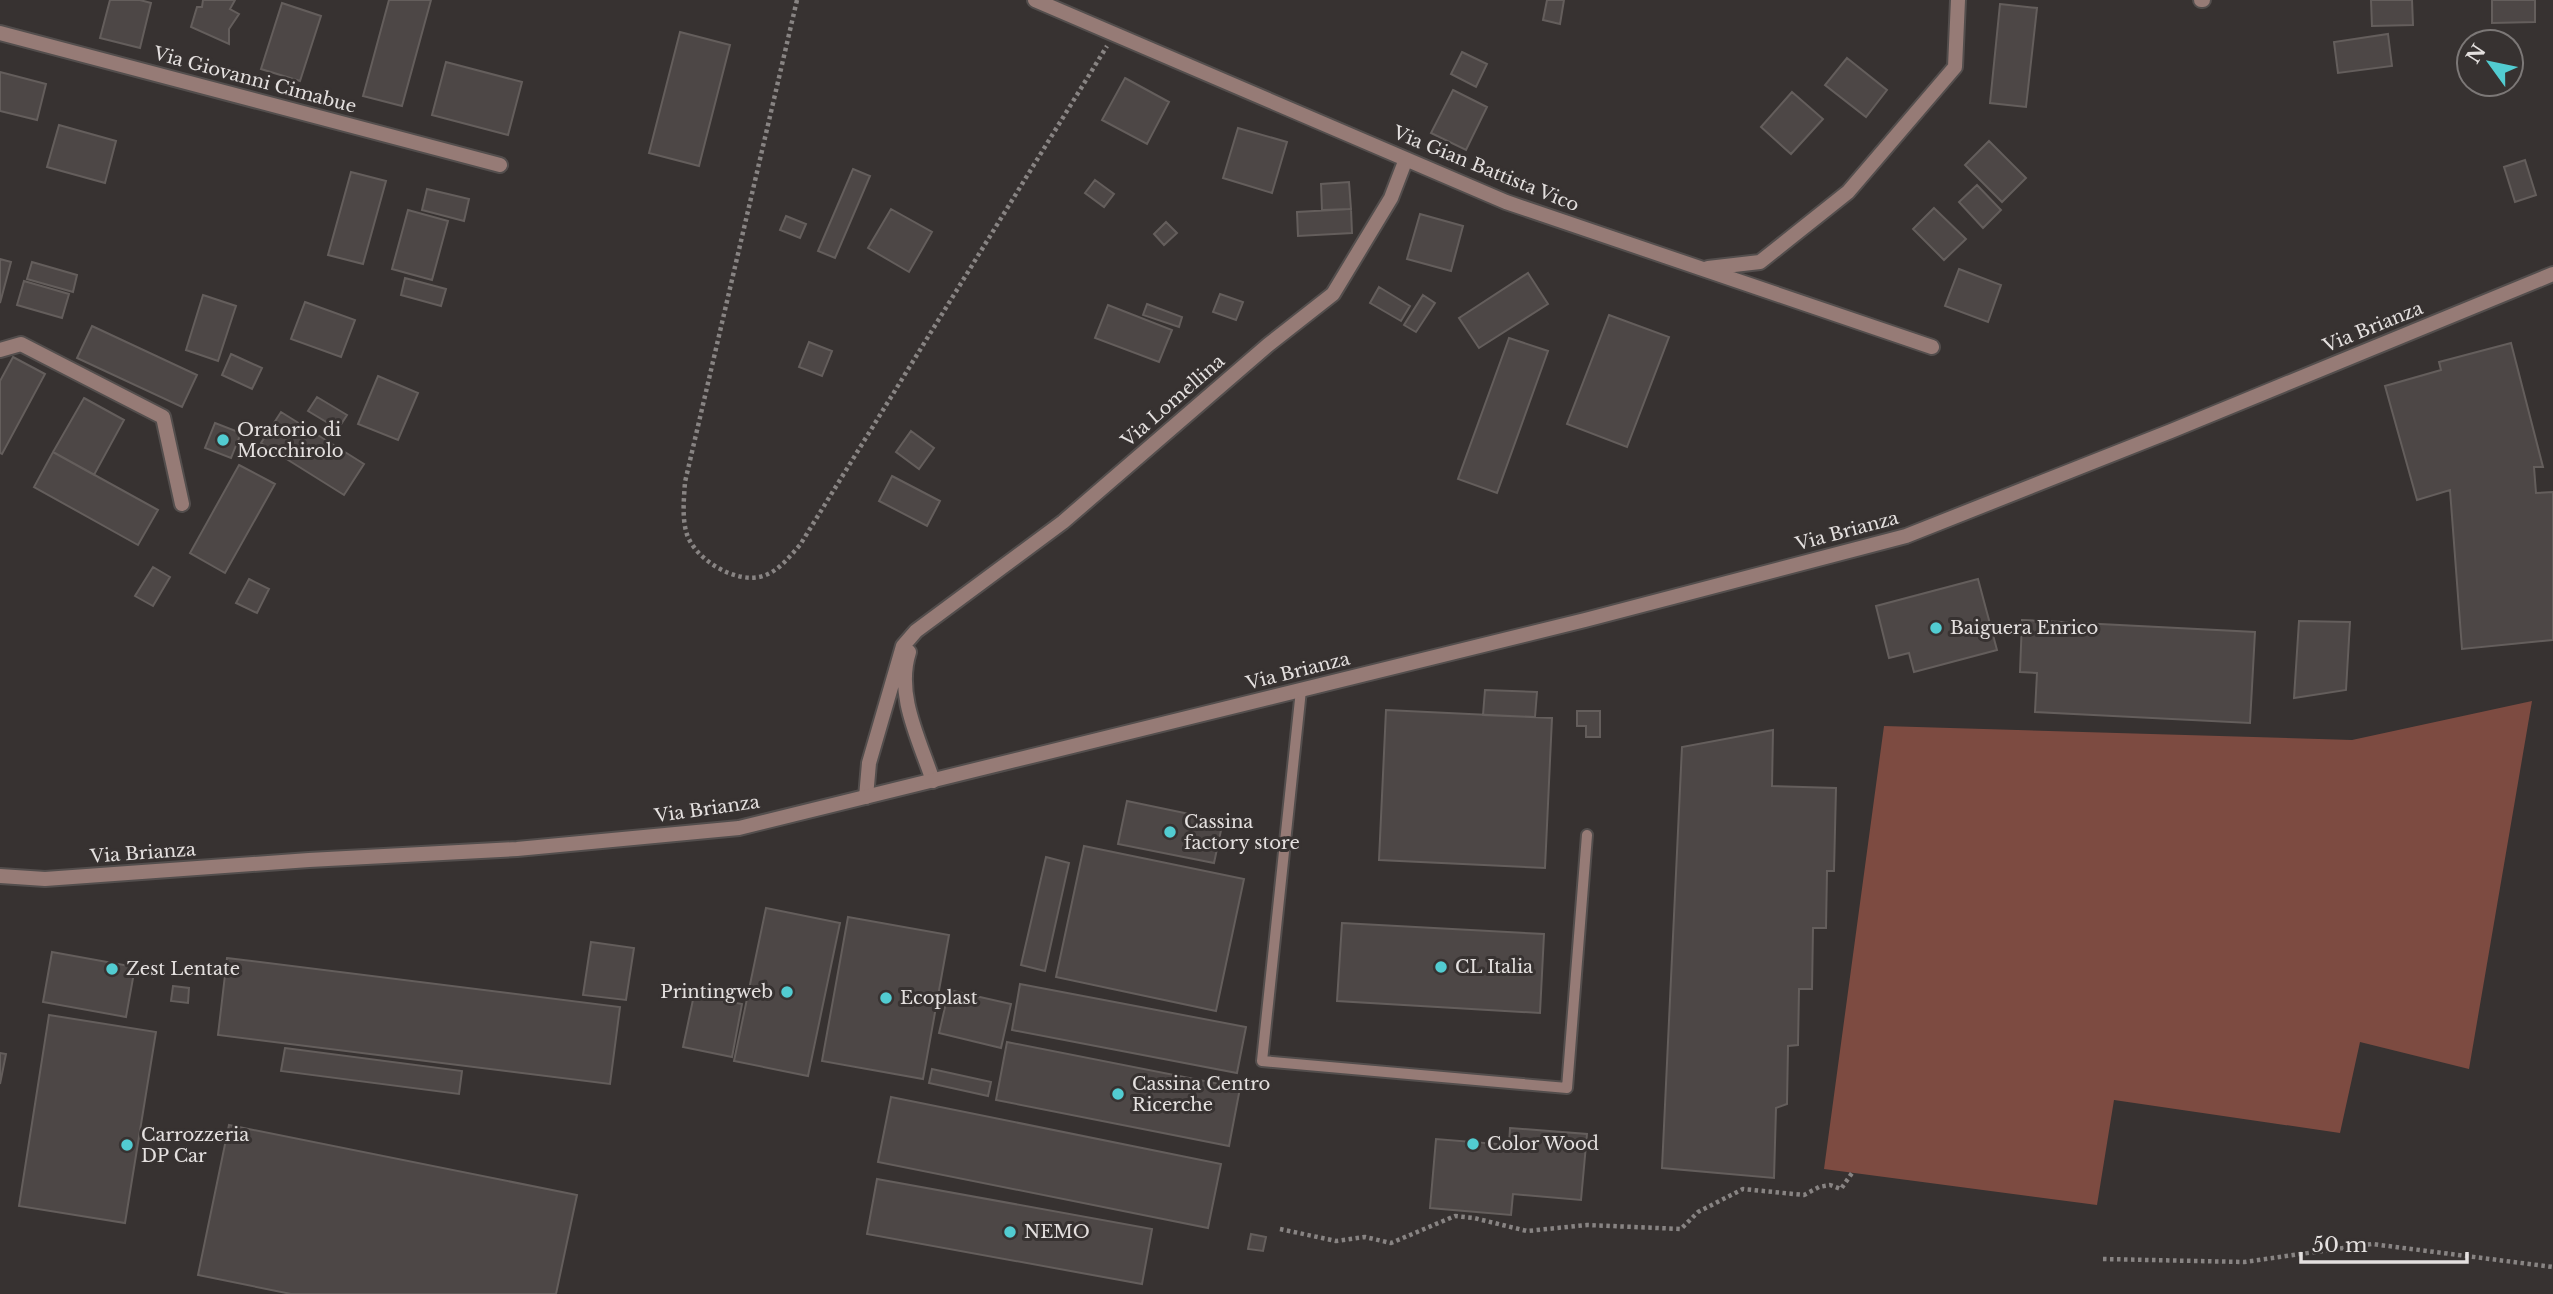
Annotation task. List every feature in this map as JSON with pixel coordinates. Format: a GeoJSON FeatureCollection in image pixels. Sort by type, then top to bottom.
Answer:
{"type":"FeatureCollection","features":[{"type":"Feature","properties":{"kind":"street","name":"Via Gian Battista Vico"},"geometry":{"type":"LineString","coordinates":[[1035,0],[1506,202],[1932,347]]}},
{"type":"Feature","properties":{"kind":"street"},"geometry":{"type":"LineString","coordinates":[[1703,269],[1760,262],[1848,192],[1955,67],[1958,0]]}},
{"type":"Feature","properties":{"kind":"street","name":"Via Giovanni Cimabue"},"geometry":{"type":"LineString","coordinates":[[0,33],[500,165]]}},
{"type":"Feature","properties":{"kind":"street","name":"Via Lomellina"},"geometry":{"type":"LineString","coordinates":[[866,797],[869,763],[903,646],[916,631],[1063,522],[1268,345],[1333,294],[1391,198],[1406,159]]}},
{"type":"Feature","properties":{"kind":"street","name":"Via Brianza"},"geometry":{"type":"LineString","coordinates":[[0,876],[45,879],[309,860],[531,848],[739,828],[1585,621],[1906,536],[2171,431],[2553,274]]}},
{"type":"Feature","properties":{"kind":"street"},"geometry":{"type":"LineString","coordinates":[[0,350],[22,344],[163,417],[182,504]]}},
{"type":"Feature","properties":{"kind":"street"},"geometry":{"type":"LineString","coordinates":[[916,631],[906,660],[906,703],[933,781]]}},
{"type":"Feature","properties":{"kind":"lane"},"geometry":{"type":"LineString","coordinates":[[1301,690],[1262,1061],[1567,1088],[1587,835]]}},
{"type":"Feature","properties":{"kind":"path"},"geometry":{"type":"LineString","coordinates":[[797,0],[685,482],[683,517],[686,534],[709,561],[729,575],[744,578],[760,578],[779,568],[800,545],[1114,34]]}},
{"type":"Feature","properties":{"kind":"path"},"geometry":{"type":"LineString","coordinates":[[1280,1230],[1336,1241],[1365,1237],[1391,1243],[1455,1216],[1474,1217],[1527,1231],[1587,1225],[1681,1229],[1698,1212],[1744,1189],[1804,1195],[1830,1185],[1841,1189],[1852,1173]]}},
{"type":"Feature","properties":{"kind":"path"},"geometry":{"type":"LineString","coordinates":[[2103,1259],[2244,1262],[2372,1244],[2553,1267]]}},
{"type":"Feature","properties":{"kind":"shaded area"},"geometry":{"type":"Polygon","coordinates":[[[2532,701],[2469,1069],[2360,1042],[2340,1133],[2114,1100],[2097,1205],[1824,1169],[1884,726],[2352,740],[2532,701]]]}},
{"type":"Feature","properties":{"kind":"building"},"geometry":{"type":"Polygon","coordinates":[[[110,0],[140,0],[151,3],[140,48],[100,38],[110,0]]]}},
{"type":"Feature","properties":{"kind":"building"},"geometry":{"type":"Polygon","coordinates":[[[203,0],[235,0],[230,9],[239,14],[229,29],[229,44],[191,27],[197,7],[202,7],[203,0]]]}},
{"type":"Feature","properties":{"kind":"building"},"geometry":{"type":"Polygon","coordinates":[[[389,0],[431,0],[402,106],[363,96],[389,0]]]}},
{"type":"Feature","properties":{"kind":"building"},"geometry":{"type":"Polygon","coordinates":[[[1547,0],[1564,0],[1560,24],[1543,20],[1547,0]]]}},
{"type":"Feature","properties":{"kind":"building"},"geometry":{"type":"Polygon","coordinates":[[[2371,0],[2412,0],[2413,25],[2372,26],[2371,0]]]}},
{"type":"Feature","properties":{"kind":"building"},"geometry":{"type":"Polygon","coordinates":[[[2492,0],[2535,0],[2535,22],[2492,23],[2492,0]]]}},
{"type":"Feature","properties":{"kind":"building"},"geometry":{"type":"Polygon","coordinates":[[[282,3],[321,16],[300,81],[261,69],[282,3]]]}},
{"type":"Feature","properties":{"kind":"building"},"geometry":{"type":"Polygon","coordinates":[[[2000,4],[2037,8],[2026,107],[1990,103],[2000,4]]]}},
{"type":"Feature","properties":{"kind":"building"},"geometry":{"type":"Polygon","coordinates":[[[680,32],[730,45],[699,166],[649,153],[680,32]]]}},
{"type":"Feature","properties":{"kind":"building"},"geometry":{"type":"Polygon","coordinates":[[[2388,34],[2392,66],[2338,73],[2334,42],[2388,34]]]}},
{"type":"Feature","properties":{"kind":"building"},"geometry":{"type":"Polygon","coordinates":[[[1462,52],[1487,64],[1476,87],[1451,74],[1462,52]]]}},
{"type":"Feature","properties":{"kind":"building"},"geometry":{"type":"Polygon","coordinates":[[[1847,58],[1887,90],[1866,117],[1825,85],[1847,58]]]}},
{"type":"Feature","properties":{"kind":"building"},"geometry":{"type":"Polygon","coordinates":[[[446,62],[522,82],[508,135],[432,115],[446,62]]]}},
{"type":"Feature","properties":{"kind":"building"},"geometry":{"type":"Polygon","coordinates":[[[0,72],[46,84],[37,120],[0,111],[0,72]]]}},
{"type":"Feature","properties":{"kind":"building"},"geometry":{"type":"Polygon","coordinates":[[[1125,78],[1169,102],[1147,144],[1102,120],[1125,78]]]}},
{"type":"Feature","properties":{"kind":"building"},"geometry":{"type":"Polygon","coordinates":[[[1453,90],[1487,107],[1466,150],[1431,133],[1453,90]]]}},
{"type":"Feature","properties":{"kind":"building"},"geometry":{"type":"Polygon","coordinates":[[[1792,92],[1823,119],[1791,154],[1761,127],[1792,92]]]}},
{"type":"Feature","properties":{"kind":"building"},"geometry":{"type":"Polygon","coordinates":[[[59,125],[116,141],[105,183],[47,167],[59,125]]]}},
{"type":"Feature","properties":{"kind":"building"},"geometry":{"type":"Polygon","coordinates":[[[1238,128],[1287,142],[1272,193],[1223,178],[1238,128]]]}},
{"type":"Feature","properties":{"kind":"building"},"geometry":{"type":"Polygon","coordinates":[[[1989,141],[2026,178],[2002,202],[1965,165],[1989,141]]]}},
{"type":"Feature","properties":{"kind":"building"},"geometry":{"type":"Polygon","coordinates":[[[2525,160],[2536,195],[2515,202],[2504,167],[2525,160]]]}},
{"type":"Feature","properties":{"kind":"building"},"geometry":{"type":"Polygon","coordinates":[[[853,169],[870,176],[835,258],[818,251],[853,169]]]}},
{"type":"Feature","properties":{"kind":"building"},"geometry":{"type":"Polygon","coordinates":[[[351,172],[386,181],[363,264],[328,255],[351,172]]]}},
{"type":"Feature","properties":{"kind":"building"},"geometry":{"type":"Polygon","coordinates":[[[1095,180],[1114,194],[1104,207],[1085,193],[1095,180]]]}},
{"type":"Feature","properties":{"kind":"building"},"geometry":{"type":"Polygon","coordinates":[[[1349,182],[1351,209],[1322,210],[1321,184],[1349,182]]]}},
{"type":"Feature","properties":{"kind":"building"},"geometry":{"type":"Polygon","coordinates":[[[1977,185],[2001,210],[1983,228],[1959,202],[1977,185]]]}},
{"type":"Feature","properties":{"kind":"building"},"geometry":{"type":"Polygon","coordinates":[[[427,189],[469,199],[464,221],[422,210],[427,189]]]}},
{"type":"Feature","properties":{"kind":"building"},"geometry":{"type":"Polygon","coordinates":[[[1934,208],[1966,239],[1944,260],[1913,229],[1934,208]]]}},
{"type":"Feature","properties":{"kind":"building"},"geometry":{"type":"Polygon","coordinates":[[[891,209],[932,232],[909,272],[868,248],[891,209]]]}},
{"type":"Feature","properties":{"kind":"building"},"geometry":{"type":"Polygon","coordinates":[[[1351,209],[1352,233],[1298,236],[1297,212],[1351,209]]]}},
{"type":"Feature","properties":{"kind":"building"},"geometry":{"type":"Polygon","coordinates":[[[408,210],[448,221],[432,280],[392,269],[408,210]]]}},
{"type":"Feature","properties":{"kind":"building"},"geometry":{"type":"Polygon","coordinates":[[[1420,214],[1463,226],[1451,271],[1407,259],[1420,214]]]}},
{"type":"Feature","properties":{"kind":"building"},"geometry":{"type":"Polygon","coordinates":[[[786,216],[806,224],[800,238],[780,230],[786,216]]]}},
{"type":"Feature","properties":{"kind":"building"},"geometry":{"type":"Polygon","coordinates":[[[1166,222],[1177,233],[1164,245],[1154,234],[1166,222]]]}},
{"type":"Feature","properties":{"kind":"building"},"geometry":{"type":"Polygon","coordinates":[[[0,259],[11,262],[0,303],[0,259]]]}},
{"type":"Feature","properties":{"kind":"building"},"geometry":{"type":"Polygon","coordinates":[[[32,262],[77,275],[73,292],[27,279],[32,262]]]}},
{"type":"Feature","properties":{"kind":"building"},"geometry":{"type":"Polygon","coordinates":[[[1959,269],[2001,285],[1988,322],[1945,306],[1959,269]]]}},
{"type":"Feature","properties":{"kind":"building"},"geometry":{"type":"Polygon","coordinates":[[[1528,273],[1548,304],[1479,348],[1459,318],[1528,273]]]}},
{"type":"Feature","properties":{"kind":"building"},"geometry":{"type":"Polygon","coordinates":[[[405,278],[446,289],[441,306],[401,295],[405,278]]]}},
{"type":"Feature","properties":{"kind":"building"},"geometry":{"type":"Polygon","coordinates":[[[24,281],[69,294],[62,318],[17,305],[24,281]]]}},
{"type":"Feature","properties":{"kind":"building"},"geometry":{"type":"Polygon","coordinates":[[[1379,287],[1410,306],[1401,321],[1370,303],[1379,287]]]}},
{"type":"Feature","properties":{"kind":"building"},"geometry":{"type":"Polygon","coordinates":[[[1220,294],[1243,302],[1236,320],[1213,312],[1220,294]]]}},
{"type":"Feature","properties":{"kind":"building"},"geometry":{"type":"Polygon","coordinates":[[[203,295],[236,306],[218,361],[186,350],[203,295]]]}},
{"type":"Feature","properties":{"kind":"building"},"geometry":{"type":"Polygon","coordinates":[[[1423,295],[1435,303],[1416,332],[1404,325],[1423,295]]]}},
{"type":"Feature","properties":{"kind":"building"},"geometry":{"type":"Polygon","coordinates":[[[305,302],[355,320],[341,357],[291,339],[305,302]]]}},
{"type":"Feature","properties":{"kind":"building"},"geometry":{"type":"Polygon","coordinates":[[[1147,304],[1182,317],[1179,327],[1143,315],[1147,304]]]}},
{"type":"Feature","properties":{"kind":"building"},"geometry":{"type":"Polygon","coordinates":[[[1108,305],[1172,330],[1159,362],[1095,338],[1108,305]]]}},
{"type":"Feature","properties":{"kind":"building"},"geometry":{"type":"Polygon","coordinates":[[[1609,315],[1669,337],[1627,447],[1567,424],[1609,315]]]}},
{"type":"Feature","properties":{"kind":"building"},"geometry":{"type":"Polygon","coordinates":[[[92,326],[197,375],[182,407],[77,358],[92,326]]]}},
{"type":"Feature","properties":{"kind":"building"},"geometry":{"type":"Polygon","coordinates":[[[1509,338],[1548,351],[1497,493],[1458,479],[1509,338]]]}},
{"type":"Feature","properties":{"kind":"building"},"geometry":{"type":"Polygon","coordinates":[[[809,342],[832,351],[822,376],[799,367],[809,342]]]}},
{"type":"Feature","properties":{"kind":"building"},"geometry":{"type":"Polygon","coordinates":[[[2511,343],[2543,467],[2534,467],[2536,493],[2553,492],[2553,640],[2462,649],[2450,490],[2417,500],[2385,386],[2441,370],[2439,362],[2511,343]]]}},
{"type":"Feature","properties":{"kind":"building"},"geometry":{"type":"Polygon","coordinates":[[[231,354],[262,368],[252,389],[222,375],[231,354]]]}},
{"type":"Feature","properties":{"kind":"building"},"geometry":{"type":"Polygon","coordinates":[[[13,357],[45,374],[2,454],[0,381],[13,357]]]}},
{"type":"Feature","properties":{"kind":"building"},"geometry":{"type":"Polygon","coordinates":[[[378,376],[418,393],[398,440],[358,424],[378,376]]]}},
{"type":"Feature","properties":{"kind":"building"},"geometry":{"type":"Polygon","coordinates":[[[317,397],[347,415],[338,429],[308,411],[317,397]]]}},
{"type":"Feature","properties":{"kind":"building"},"geometry":{"type":"Polygon","coordinates":[[[84,398],[124,420],[94,475],[53,452],[84,398]]]}},
{"type":"Feature","properties":{"kind":"building"},"geometry":{"type":"Polygon","coordinates":[[[281,412],[364,464],[344,495],[261,443],[281,412]]]}},
{"type":"Feature","properties":{"kind":"building","name":"Oratorio di Mocchirolo"},"geometry":{"type":"Polygon","coordinates":[[[215,423],[241,433],[231,458],[205,448],[215,423]]]}},
{"type":"Feature","properties":{"kind":"building"},"geometry":{"type":"Polygon","coordinates":[[[911,431],[934,448],[919,469],[896,452],[911,431]]]}},
{"type":"Feature","properties":{"kind":"building"},"geometry":{"type":"Polygon","coordinates":[[[53,452],[158,510],[138,545],[34,487],[53,452]]]}},
{"type":"Feature","properties":{"kind":"building"},"geometry":{"type":"Polygon","coordinates":[[[239,465],[275,484],[225,573],[190,553],[239,465]]]}},
{"type":"Feature","properties":{"kind":"building"},"geometry":{"type":"Polygon","coordinates":[[[892,476],[940,501],[927,526],[879,501],[892,476]]]}},
{"type":"Feature","properties":{"kind":"building"},"geometry":{"type":"Polygon","coordinates":[[[153,567],[170,577],[153,606],[135,596],[153,567]]]}},
{"type":"Feature","properties":{"kind":"building"},"geometry":{"type":"Polygon","coordinates":[[[249,579],[269,589],[257,613],[236,603],[249,579]]]}},
{"type":"Feature","properties":{"kind":"building","name":"Baiguera Enrico"},"geometry":{"type":"Polygon","coordinates":[[[1978,579],[1997,650],[1914,672],[1909,653],[1889,658],[1876,606],[1978,579]]]}},
{"type":"Feature","properties":{"kind":"building"},"geometry":{"type":"Polygon","coordinates":[[[2022,620],[2255,632],[2250,723],[2035,712],[2037,673],[2020,672],[2022,620]]]}},
{"type":"Feature","properties":{"kind":"building"},"geometry":{"type":"Polygon","coordinates":[[[2299,621],[2350,622],[2346,690],[2294,698],[2299,621]]]}},
{"type":"Feature","properties":{"kind":"building"},"geometry":{"type":"Polygon","coordinates":[[[1485,690],[1537,692],[1535,717],[1483,715],[1485,690]]]}},
{"type":"Feature","properties":{"kind":"building"},"geometry":{"type":"Polygon","coordinates":[[[1386,710],[1552,718],[1545,868],[1379,860],[1386,710]]]}},
{"type":"Feature","properties":{"kind":"building"},"geometry":{"type":"Polygon","coordinates":[[[1577,711],[1600,711],[1600,737],[1586,737],[1586,726],[1577,726],[1577,711]]]}},
{"type":"Feature","properties":{"kind":"building"},"geometry":{"type":"Polygon","coordinates":[[[1773,730],[1772,786],[1836,788],[1834,871],[1827,871],[1826,928],[1813,928],[1812,989],[1799,989],[1798,1045],[1788,1046],[1787,1104],[1776,1108],[1774,1178],[1662,1168],[1682,747],[1773,730]]]}},
{"type":"Feature","properties":{"kind":"building","name":"Cassina factory store"},"geometry":{"type":"Polygon","coordinates":[[[1127,801],[1223,821],[1214,863],[1118,844],[1127,801]]]}},
{"type":"Feature","properties":{"kind":"building"},"geometry":{"type":"Polygon","coordinates":[[[1084,846],[1244,879],[1216,1011],[1056,977],[1084,846]]]}},
{"type":"Feature","properties":{"kind":"building"},"geometry":{"type":"Polygon","coordinates":[[[1046,857],[1069,863],[1045,971],[1021,965],[1046,857]]]}},
{"type":"Feature","properties":{"kind":"building","name":"Printingweb"},"geometry":{"type":"Polygon","coordinates":[[[766,908],[840,923],[808,1076],[734,1061],[766,908]]]}},
{"type":"Feature","properties":{"kind":"building","name":"Ecoplast"},"geometry":{"type":"Polygon","coordinates":[[[848,917],[949,935],[923,1079],[822,1061],[848,917]]]}},
{"type":"Feature","properties":{"kind":"building","name":"CL Italia"},"geometry":{"type":"Polygon","coordinates":[[[1342,923],[1544,934],[1540,1013],[1337,1001],[1342,923]]]}},
{"type":"Feature","properties":{"kind":"building"},"geometry":{"type":"Polygon","coordinates":[[[591,942],[634,948],[626,1000],[583,995],[591,942]]]}},
{"type":"Feature","properties":{"kind":"building"},"geometry":{"type":"Polygon","coordinates":[[[52,952],[135,967],[126,1017],[43,1002],[52,952]]]}},
{"type":"Feature","properties":{"kind":"building"},"geometry":{"type":"Polygon","coordinates":[[[227,958],[620,1007],[610,1084],[218,1035],[227,958]]]}},
{"type":"Feature","properties":{"kind":"building"},"geometry":{"type":"Polygon","coordinates":[[[1020,984],[1246,1027],[1237,1073],[1012,1030],[1020,984]]]}},
{"type":"Feature","properties":{"kind":"building"},"geometry":{"type":"Polygon","coordinates":[[[173,986],[189,988],[188,1003],[171,1001],[173,986]]]}},
{"type":"Feature","properties":{"kind":"building"},"geometry":{"type":"Polygon","coordinates":[[[949,990],[1011,1004],[1001,1048],[939,1033],[949,990]]]}},
{"type":"Feature","properties":{"kind":"building"},"geometry":{"type":"Polygon","coordinates":[[[694,995],[742,1004],[732,1057],[683,1047],[694,995]]]}},
{"type":"Feature","properties":{"kind":"building"},"geometry":{"type":"Polygon","coordinates":[[[49,1015],[156,1032],[125,1223],[19,1206],[49,1015]]]}},
{"type":"Feature","properties":{"kind":"building","name":"Cassina Centro Ricerche"},"geometry":{"type":"Polygon","coordinates":[[[1007,1042],[1240,1088],[1229,1146],[996,1100],[1007,1042]]]}},
{"type":"Feature","properties":{"kind":"building"},"geometry":{"type":"Polygon","coordinates":[[[285,1048],[462,1071],[459,1094],[281,1071],[285,1048]]]}},
{"type":"Feature","properties":{"kind":"building"},"geometry":{"type":"Polygon","coordinates":[[[0,1053],[6,1054],[0,1084],[0,1053]]]}},
{"type":"Feature","properties":{"kind":"building"},"geometry":{"type":"Polygon","coordinates":[[[932,1069],[991,1082],[988,1096],[929,1083],[932,1069]]]}},
{"type":"Feature","properties":{"kind":"building"},"geometry":{"type":"Polygon","coordinates":[[[891,1097],[1221,1164],[1208,1228],[878,1162],[891,1097]]]}},
{"type":"Feature","properties":{"kind":"building"},"geometry":{"type":"Polygon","coordinates":[[[229,1125],[577,1195],[556,1294],[291,1294],[198,1275],[229,1125]]]}},
{"type":"Feature","properties":{"kind":"building"},"geometry":{"type":"Polygon","coordinates":[[[1510,1128],[1587,1134],[1581,1200],[1513,1194],[1511,1215],[1430,1208],[1436,1139],[1509,1145],[1510,1128]]]}},
{"type":"Feature","properties":{"kind":"building","name":"NEMO"},"geometry":{"type":"Polygon","coordinates":[[[877,1179],[1152,1229],[1142,1284],[867,1234],[877,1179]]]}},
{"type":"Feature","properties":{"kind":"building"},"geometry":{"type":"Polygon","coordinates":[[[1251,1234],[1266,1237],[1263,1251],[1248,1249],[1251,1234]]]}},
{"type":"Feature","properties":{"kind":"place","name":"Oratorio di Mocchirolo"},"geometry":{"type":"Point","coordinates":[223,440]}},
{"type":"Feature","properties":{"kind":"place","name":"Baiguera Enrico"},"geometry":{"type":"Point","coordinates":[1936,628]}},
{"type":"Feature","properties":{"kind":"place","name":"Cassina factory store"},"geometry":{"type":"Point","coordinates":[1170,832]}},
{"type":"Feature","properties":{"kind":"place","name":"CL Italia"},"geometry":{"type":"Point","coordinates":[1441,967]}},
{"type":"Feature","properties":{"kind":"place","name":"Zest Lentate"},"geometry":{"type":"Point","coordinates":[112,969]}},
{"type":"Feature","properties":{"kind":"place","name":"Printingweb"},"geometry":{"type":"Point","coordinates":[787,992]}},
{"type":"Feature","properties":{"kind":"place","name":"Ecoplast"},"geometry":{"type":"Point","coordinates":[886,998]}},
{"type":"Feature","properties":{"kind":"place","name":"Cassina Centro Ricerche"},"geometry":{"type":"Point","coordinates":[1118,1094]}},
{"type":"Feature","properties":{"kind":"place","name":"Color Wood"},"geometry":{"type":"Point","coordinates":[1473,1144]}},
{"type":"Feature","properties":{"kind":"place","name":"Carrozzeria DP Car"},"geometry":{"type":"Point","coordinates":[127,1145]}},
{"type":"Feature","properties":{"kind":"place","name":"NEMO"},"geometry":{"type":"Point","coordinates":[1010,1232]}}]}
